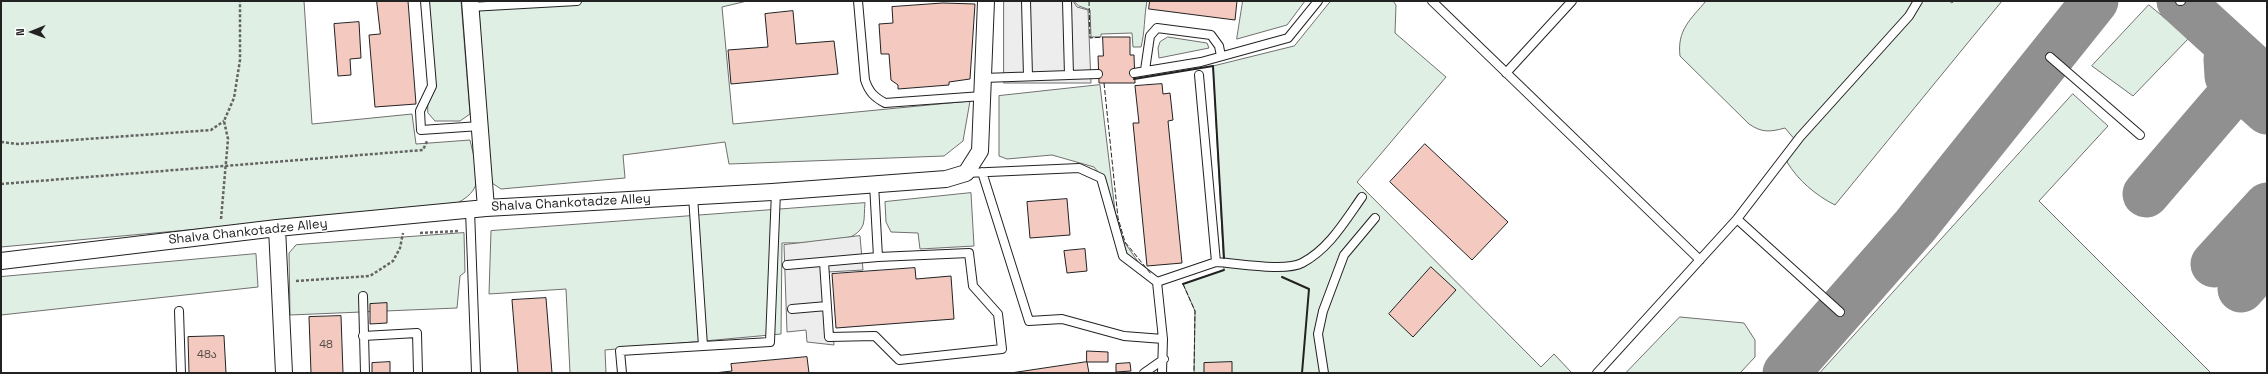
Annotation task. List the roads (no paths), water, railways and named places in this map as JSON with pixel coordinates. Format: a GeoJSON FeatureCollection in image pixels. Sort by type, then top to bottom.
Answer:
{"type":"FeatureCollection","features":[{"type":"Feature","properties":{"kind":"street"},"geometry":{"type":"LineString","coordinates":[[966,173],[980,151],[986,1]]}},
{"type":"Feature","properties":{"kind":"street"},"geometry":{"type":"LineString","coordinates":[[470,4],[480,126],[478,209]]}},
{"type":"Feature","properties":{"kind":"street","name":"Shalva Chankotadze Alley"},"geometry":{"type":"LineString","coordinates":[[1,261],[276,228],[478,209],[776,192],[946,179],[966,173]]}},
{"type":"Feature","properties":{"kind":"street"},"geometry":{"type":"LineString","coordinates":[[276,228],[284,373]]}},
{"type":"Feature","properties":{"kind":"lane"},"geometry":{"type":"LineString","coordinates":[[425,1],[432,86],[420,111],[421,130],[480,126]]}},
{"type":"Feature","properties":{"kind":"lane"},"geometry":{"type":"LineString","coordinates":[[470,4],[577,1]]}},
{"type":"Feature","properties":{"kind":"lane"},"geometry":{"type":"LineString","coordinates":[[858,1],[865,80],[868,89],[876,98],[886,103],[982,96]]}},
{"type":"Feature","properties":{"kind":"lane"},"geometry":{"type":"LineString","coordinates":[[1026,1],[1028,76]]}},
{"type":"Feature","properties":{"kind":"lane"},"geometry":{"type":"LineString","coordinates":[[1067,1],[1069,75]]}},
{"type":"Feature","properties":{"kind":"lane"},"geometry":{"type":"LineString","coordinates":[[1134,73],[1201,62],[1288,38],[1318,1]]}},
{"type":"Feature","properties":{"kind":"lane"},"geometry":{"type":"LineString","coordinates":[[1432,1],[1700,260]]}},
{"type":"Feature","properties":{"kind":"lane"},"geometry":{"type":"LineString","coordinates":[[1506,73],[1572,1]]}},
{"type":"Feature","properties":{"kind":"lane"},"geometry":{"type":"LineString","coordinates":[[1597,373],[1737,219],[1800,137],[1908,16],[1918,1]]}},
{"type":"Feature","properties":{"kind":"lane"},"geometry":{"type":"LineString","coordinates":[[1145,70],[1150,36],[1157,28],[1211,35],[1219,46],[1221,56]]}},
{"type":"Feature","properties":{"kind":"lane"},"geometry":{"type":"LineString","coordinates":[[2050,57],[2140,135]]}},
{"type":"Feature","properties":{"kind":"lane"},"geometry":{"type":"LineString","coordinates":[[983,78],[1098,74]]}},
{"type":"Feature","properties":{"kind":"lane"},"geometry":{"type":"LineString","coordinates":[[1199,75],[1216,262]]}},
{"type":"Feature","properties":{"kind":"lane"},"geometry":{"type":"LineString","coordinates":[[966,173],[1079,168],[1100,178],[1123,256],[1157,282],[1163,339],[1164,359],[1162,373]]}},
{"type":"Feature","properties":{"kind":"lane"},"geometry":{"type":"LineString","coordinates":[[982,172],[1029,321],[1062,318],[1124,336],[1163,339]]}},
{"type":"Feature","properties":{"kind":"lane"},"geometry":{"type":"LineString","coordinates":[[874,184],[878,257]]}},
{"type":"Feature","properties":{"kind":"lane"},"geometry":{"type":"LineString","coordinates":[[622,373],[620,351],[770,342],[776,192]]}},
{"type":"Feature","properties":{"kind":"lane"},"geometry":{"type":"LineString","coordinates":[[693,196],[703,346]]}},
{"type":"Feature","properties":{"kind":"lane"},"geometry":{"type":"LineString","coordinates":[[1157,282],[1216,262],[1276,267],[1302,263],[1331,241],[1362,197]]}},
{"type":"Feature","properties":{"kind":"lane"},"geometry":{"type":"LineString","coordinates":[[476,373],[478,209]]}},
{"type":"Feature","properties":{"kind":"lane"},"geometry":{"type":"LineString","coordinates":[[1324,373],[1318,334],[1323,311],[1344,255],[1375,218]]}},
{"type":"Feature","properties":{"kind":"lane"},"geometry":{"type":"LineString","coordinates":[[1737,219],[1840,312]]}},
{"type":"Feature","properties":{"kind":"lane"},"geometry":{"type":"LineString","coordinates":[[787,265],[878,257],[969,253],[973,286],[998,314],[1002,349],[899,360],[875,336],[829,337],[824,262]]}},
{"type":"Feature","properties":{"kind":"lane"},"geometry":{"type":"LineString","coordinates":[[363,296],[364,373]]}},
{"type":"Feature","properties":{"kind":"lane"},"geometry":{"type":"LineString","coordinates":[[792,309],[827,306]]}},
{"type":"Feature","properties":{"kind":"lane"},"geometry":{"type":"LineString","coordinates":[[179,311],[181,373]]}},
{"type":"Feature","properties":{"kind":"lane"},"geometry":{"type":"LineString","coordinates":[[363,336],[417,333],[418,373]]}},
{"type":"Feature","properties":{"kind":"lane"},"geometry":{"type":"LineString","coordinates":[[1144,373],[1164,359]]}}]}
